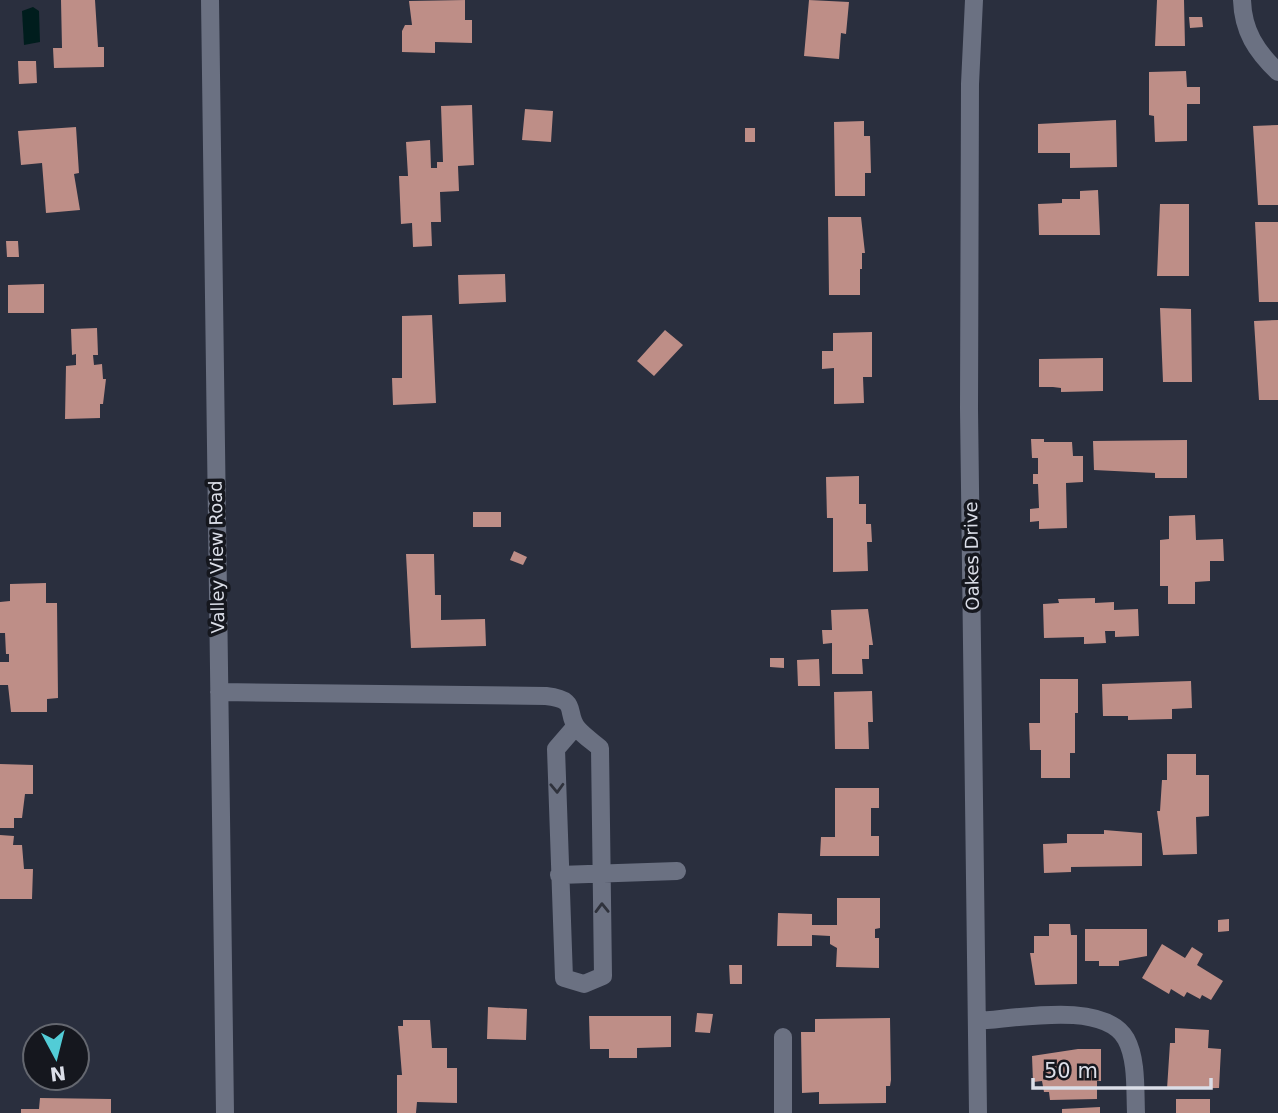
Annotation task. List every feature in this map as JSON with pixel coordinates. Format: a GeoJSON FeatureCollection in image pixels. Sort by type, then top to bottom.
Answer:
{"type":"FeatureCollection","features":[{"type":"Feature","properties":{"kind":"street","name":"Valley View Road"},"geometry":{"type":"LineString","coordinates":[[210,0],[225,1113]]}},
{"type":"Feature","properties":{"kind":"street","name":"Oakes Drive"},"geometry":{"type":"LineString","coordinates":[[974,0],[970,98],[969,409],[978,1113]]}},
{"type":"Feature","properties":{"kind":"street"},"geometry":{"type":"LineString","coordinates":[[1242,0],[1245,24],[1250,37],[1264,59],[1278,72]]}},
{"type":"Feature","properties":{"kind":"street"},"geometry":{"type":"LineString","coordinates":[[219,692],[546,696],[559,698],[569,704],[575,727],[600,748],[603,976],[584,984],[564,978],[559,875],[556,750],[575,727]]}},
{"type":"Feature","properties":{"kind":"street"},"geometry":{"type":"LineString","coordinates":[[559,875],[677,871]]}},
{"type":"Feature","properties":{"kind":"street"},"geometry":{"type":"LineString","coordinates":[[977,1021],[1087,1015],[1113,1024],[1124,1035],[1130,1049],[1136,1113]]}},
{"type":"Feature","properties":{"kind":"street"},"geometry":{"type":"LineString","coordinates":[[783,1037],[783,1113]]}},
{"type":"Feature","properties":{"kind":"shaded area"},"geometry":{"type":"Polygon","coordinates":[[[33,7],[39,11],[40,42],[24,45],[22,11],[33,7]]]}},
{"type":"Feature","properties":{"kind":"building"},"geometry":{"type":"Polygon","coordinates":[[[61,0],[95,0],[98,47],[104,47],[104,67],[54,68],[53,48],[62,48],[61,0]]]}},
{"type":"Feature","properties":{"kind":"building"},"geometry":{"type":"Polygon","coordinates":[[[465,0],[465,20],[472,20],[472,43],[435,42],[435,53],[402,52],[402,31],[405,25],[412,25],[409,1],[465,0]]]}},
{"type":"Feature","properties":{"kind":"building"},"geometry":{"type":"Polygon","coordinates":[[[809,0],[849,2],[846,34],[841,33],[839,59],[804,56],[809,0]]]}},
{"type":"Feature","properties":{"kind":"building"},"geometry":{"type":"Polygon","coordinates":[[[1157,0],[1184,0],[1185,46],[1155,46],[1157,0]]]}},
{"type":"Feature","properties":{"kind":"building"},"geometry":{"type":"Polygon","coordinates":[[[1189,17],[1202,17],[1203,27],[1190,28],[1189,17]]]}},
{"type":"Feature","properties":{"kind":"building"},"geometry":{"type":"Polygon","coordinates":[[[18,61],[36,61],[37,83],[19,84],[18,61]]]}},
{"type":"Feature","properties":{"kind":"building"},"geometry":{"type":"Polygon","coordinates":[[[1186,71],[1187,87],[1200,87],[1200,104],[1187,104],[1187,141],[1155,142],[1154,116],[1149,115],[1149,72],[1186,71]]]}},
{"type":"Feature","properties":{"kind":"building"},"geometry":{"type":"Polygon","coordinates":[[[472,105],[474,165],[458,166],[459,191],[440,192],[441,222],[431,222],[432,246],[413,247],[412,223],[401,224],[399,176],[408,176],[406,142],[430,140],[431,168],[437,168],[437,162],[443,162],[441,106],[472,105]]]}},
{"type":"Feature","properties":{"kind":"building"},"geometry":{"type":"Polygon","coordinates":[[[525,109],[553,111],[551,142],[522,140],[525,109]]]}},
{"type":"Feature","properties":{"kind":"building"},"geometry":{"type":"Polygon","coordinates":[[[1116,120],[1117,167],[1070,168],[1070,153],[1038,153],[1038,124],[1116,120]]]}},
{"type":"Feature","properties":{"kind":"building"},"geometry":{"type":"Polygon","coordinates":[[[864,121],[864,136],[870,136],[871,173],[865,173],[865,196],[835,196],[834,122],[864,121]]]}},
{"type":"Feature","properties":{"kind":"building"},"geometry":{"type":"Polygon","coordinates":[[[1278,125],[1278,205],[1258,205],[1253,126],[1278,125]]]}},
{"type":"Feature","properties":{"kind":"building"},"geometry":{"type":"Polygon","coordinates":[[[76,127],[79,173],[74,174],[80,210],[46,213],[42,163],[21,165],[18,131],[76,127]]]}},
{"type":"Feature","properties":{"kind":"building"},"geometry":{"type":"Polygon","coordinates":[[[745,128],[755,128],[755,142],[745,142],[745,128]]]}},
{"type":"Feature","properties":{"kind":"building"},"geometry":{"type":"Polygon","coordinates":[[[1098,190],[1100,235],[1039,235],[1038,204],[1062,203],[1062,199],[1080,199],[1080,191],[1098,190]]]}},
{"type":"Feature","properties":{"kind":"building"},"geometry":{"type":"Polygon","coordinates":[[[1160,204],[1189,204],[1189,276],[1157,276],[1160,204]]]}},
{"type":"Feature","properties":{"kind":"building"},"geometry":{"type":"Polygon","coordinates":[[[828,217],[861,217],[865,253],[862,253],[860,269],[860,295],[829,295],[828,217]]]}},
{"type":"Feature","properties":{"kind":"building"},"geometry":{"type":"Polygon","coordinates":[[[1255,222],[1278,222],[1278,302],[1259,302],[1255,222]]]}},
{"type":"Feature","properties":{"kind":"building"},"geometry":{"type":"Polygon","coordinates":[[[6,241],[18,241],[19,257],[7,257],[6,241]]]}},
{"type":"Feature","properties":{"kind":"building"},"geometry":{"type":"Polygon","coordinates":[[[505,274],[506,302],[459,304],[458,275],[505,274]]]}},
{"type":"Feature","properties":{"kind":"building"},"geometry":{"type":"Polygon","coordinates":[[[44,284],[44,313],[8,313],[8,285],[44,284]]]}},
{"type":"Feature","properties":{"kind":"building"},"geometry":{"type":"Polygon","coordinates":[[[1160,308],[1191,309],[1192,382],[1163,382],[1160,308]]]}},
{"type":"Feature","properties":{"kind":"building"},"geometry":{"type":"Polygon","coordinates":[[[432,315],[436,403],[393,405],[392,378],[402,378],[402,316],[432,315]]]}},
{"type":"Feature","properties":{"kind":"building"},"geometry":{"type":"Polygon","coordinates":[[[1278,320],[1278,400],[1259,400],[1254,321],[1278,320]]]}},
{"type":"Feature","properties":{"kind":"building"},"geometry":{"type":"Polygon","coordinates":[[[97,328],[98,355],[93,355],[94,365],[102,364],[103,379],[106,379],[103,404],[100,404],[100,418],[65,419],[66,366],[76,365],[76,354],[72,355],[71,329],[97,328]]]}},
{"type":"Feature","properties":{"kind":"building"},"geometry":{"type":"Polygon","coordinates":[[[665,330],[683,345],[654,376],[637,361],[665,330]]]}},
{"type":"Feature","properties":{"kind":"building"},"geometry":{"type":"Polygon","coordinates":[[[872,332],[872,377],[863,377],[864,403],[834,404],[834,368],[822,369],[822,351],[833,351],[833,333],[872,332]]]}},
{"type":"Feature","properties":{"kind":"building"},"geometry":{"type":"Polygon","coordinates":[[[1103,358],[1103,391],[1061,392],[1061,388],[1039,387],[1039,359],[1103,358]]]}},
{"type":"Feature","properties":{"kind":"building"},"geometry":{"type":"Polygon","coordinates":[[[1031,439],[1072,442],[1073,456],[1083,456],[1083,482],[1066,483],[1067,528],[1039,529],[1039,521],[1030,522],[1030,509],[1039,508],[1038,484],[1033,484],[1033,474],[1038,474],[1038,458],[1032,458],[1031,439]]]}},
{"type":"Feature","properties":{"kind":"building"},"geometry":{"type":"Polygon","coordinates":[[[1187,440],[1187,478],[1155,478],[1155,473],[1094,470],[1093,441],[1187,440]]]}},
{"type":"Feature","properties":{"kind":"building"},"geometry":{"type":"Polygon","coordinates":[[[859,476],[859,504],[866,504],[866,524],[871,524],[872,542],[867,542],[868,571],[833,572],[833,518],[827,518],[826,477],[859,476]]]}},
{"type":"Feature","properties":{"kind":"building"},"geometry":{"type":"Polygon","coordinates":[[[473,512],[501,512],[501,527],[473,527],[473,512]]]}},
{"type":"Feature","properties":{"kind":"building"},"geometry":{"type":"Polygon","coordinates":[[[1195,515],[1196,540],[1223,539],[1224,561],[1210,561],[1210,581],[1195,582],[1195,604],[1168,604],[1168,586],[1160,586],[1160,540],[1169,539],[1169,516],[1195,515]]]}},
{"type":"Feature","properties":{"kind":"building"},"geometry":{"type":"Polygon","coordinates":[[[514,551],[527,557],[523,565],[510,560],[514,551]]]}},
{"type":"Feature","properties":{"kind":"building"},"geometry":{"type":"Polygon","coordinates":[[[406,554],[434,554],[435,595],[441,595],[441,620],[485,619],[486,646],[411,648],[406,554]]]}},
{"type":"Feature","properties":{"kind":"building"},"geometry":{"type":"Polygon","coordinates":[[[46,583],[46,603],[57,603],[58,698],[47,699],[47,712],[11,712],[8,685],[0,685],[0,662],[9,662],[9,654],[6,654],[5,633],[0,633],[0,602],[10,601],[10,584],[46,583]]]}},
{"type":"Feature","properties":{"kind":"building"},"geometry":{"type":"Polygon","coordinates":[[[1095,598],[1095,603],[1114,602],[1114,610],[1138,609],[1139,636],[1115,637],[1115,631],[1105,631],[1106,643],[1084,644],[1084,637],[1044,638],[1043,604],[1059,603],[1058,599],[1095,598]]]}},
{"type":"Feature","properties":{"kind":"building"},"geometry":{"type":"Polygon","coordinates":[[[868,609],[873,645],[869,645],[869,659],[862,659],[863,674],[832,674],[832,643],[823,644],[822,630],[832,630],[831,610],[868,609]]]}},
{"type":"Feature","properties":{"kind":"building"},"geometry":{"type":"Polygon","coordinates":[[[770,658],[784,658],[784,668],[770,667],[770,658]]]}},
{"type":"Feature","properties":{"kind":"building"},"geometry":{"type":"Polygon","coordinates":[[[819,659],[820,686],[798,686],[797,660],[819,659]]]}},
{"type":"Feature","properties":{"kind":"building"},"geometry":{"type":"Polygon","coordinates":[[[1040,679],[1078,679],[1075,753],[1070,753],[1070,778],[1041,778],[1041,750],[1030,750],[1029,723],[1040,723],[1040,679]]]}},
{"type":"Feature","properties":{"kind":"building"},"geometry":{"type":"Polygon","coordinates":[[[1191,681],[1192,708],[1172,709],[1172,719],[1128,720],[1128,716],[1103,716],[1102,684],[1191,681]]]}},
{"type":"Feature","properties":{"kind":"building"},"geometry":{"type":"Polygon","coordinates":[[[872,691],[873,722],[868,722],[869,749],[835,749],[834,692],[872,691]]]}},
{"type":"Feature","properties":{"kind":"building"},"geometry":{"type":"Polygon","coordinates":[[[1167,754],[1196,754],[1196,775],[1209,775],[1209,816],[1196,817],[1197,854],[1163,855],[1157,811],[1160,811],[1162,780],[1167,780],[1167,754]]]}},
{"type":"Feature","properties":{"kind":"building"},"geometry":{"type":"Polygon","coordinates":[[[0,764],[33,765],[33,794],[25,794],[22,818],[14,818],[14,828],[0,828],[0,764]]]}},
{"type":"Feature","properties":{"kind":"building"},"geometry":{"type":"Polygon","coordinates":[[[835,788],[879,788],[879,808],[871,808],[871,836],[879,836],[879,856],[820,856],[821,837],[835,837],[835,788]]]}},
{"type":"Feature","properties":{"kind":"building"},"geometry":{"type":"Polygon","coordinates":[[[1104,830],[1142,833],[1142,866],[1071,867],[1071,872],[1044,873],[1043,844],[1067,843],[1067,834],[1104,834],[1104,830]]]}},
{"type":"Feature","properties":{"kind":"building"},"geometry":{"type":"Polygon","coordinates":[[[0,835],[14,836],[13,845],[22,845],[24,869],[33,869],[32,899],[0,899],[0,835]]]}},
{"type":"Feature","properties":{"kind":"building"},"geometry":{"type":"Polygon","coordinates":[[[837,898],[880,898],[880,928],[875,929],[875,938],[879,938],[879,968],[836,967],[837,948],[830,944],[830,936],[812,935],[812,946],[777,946],[778,913],[812,914],[812,925],[837,925],[837,898]]]}},
{"type":"Feature","properties":{"kind":"building"},"geometry":{"type":"Polygon","coordinates":[[[1229,919],[1229,931],[1218,932],[1218,920],[1229,919]]]}},
{"type":"Feature","properties":{"kind":"building"},"geometry":{"type":"Polygon","coordinates":[[[1049,924],[1070,924],[1071,935],[1077,935],[1077,984],[1035,985],[1030,953],[1034,953],[1034,936],[1049,936],[1049,924]]]}},
{"type":"Feature","properties":{"kind":"building"},"geometry":{"type":"Polygon","coordinates":[[[1085,929],[1147,929],[1147,956],[1119,961],[1119,966],[1099,966],[1099,961],[1085,961],[1085,929]]]}},
{"type":"Feature","properties":{"kind":"building"},"geometry":{"type":"Polygon","coordinates":[[[1162,944],[1185,958],[1192,947],[1203,954],[1197,965],[1223,981],[1211,1000],[1202,995],[1200,999],[1187,992],[1184,997],[1171,989],[1169,994],[1142,978],[1162,944]]]}},
{"type":"Feature","properties":{"kind":"building"},"geometry":{"type":"Polygon","coordinates":[[[729,965],[742,965],[742,984],[730,984],[729,965]]]}},
{"type":"Feature","properties":{"kind":"building"},"geometry":{"type":"Polygon","coordinates":[[[488,1007],[527,1009],[526,1040],[487,1039],[488,1007]]]}},
{"type":"Feature","properties":{"kind":"building"},"geometry":{"type":"Polygon","coordinates":[[[697,1013],[713,1014],[710,1033],[695,1032],[697,1013]]]}},
{"type":"Feature","properties":{"kind":"building"},"geometry":{"type":"Polygon","coordinates":[[[589,1016],[671,1016],[671,1047],[637,1048],[637,1058],[609,1058],[609,1049],[590,1049],[589,1016]]]}},
{"type":"Feature","properties":{"kind":"building"},"geometry":{"type":"Polygon","coordinates":[[[890,1018],[891,1080],[890,1086],[886,1086],[886,1103],[819,1104],[819,1092],[802,1093],[801,1032],[815,1032],[815,1019],[890,1018]]]}},
{"type":"Feature","properties":{"kind":"building"},"geometry":{"type":"Polygon","coordinates":[[[403,1020],[430,1020],[432,1048],[447,1048],[447,1068],[457,1068],[457,1103],[417,1102],[416,1113],[397,1113],[397,1075],[402,1075],[398,1026],[403,1026],[403,1020]]]}},
{"type":"Feature","properties":{"kind":"building"},"geometry":{"type":"Polygon","coordinates":[[[1175,1028],[1209,1030],[1208,1048],[1221,1049],[1219,1088],[1167,1089],[1170,1043],[1175,1043],[1175,1028]]]}},
{"type":"Feature","properties":{"kind":"building"},"geometry":{"type":"Polygon","coordinates":[[[1078,1049],[1101,1049],[1101,1081],[1097,1081],[1097,1099],[1050,1100],[1049,1092],[1044,1092],[1042,1081],[1033,1082],[1032,1056],[1078,1049]]]}},
{"type":"Feature","properties":{"kind":"building"},"geometry":{"type":"Polygon","coordinates":[[[40,1098],[111,1099],[111,1113],[21,1113],[21,1109],[39,1109],[40,1098]]]}},
{"type":"Feature","properties":{"kind":"building"},"geometry":{"type":"Polygon","coordinates":[[[1176,1099],[1210,1099],[1210,1113],[1176,1113],[1176,1099]]]}},
{"type":"Feature","properties":{"kind":"building"},"geometry":{"type":"Polygon","coordinates":[[[1100,1107],[1100,1113],[1062,1113],[1062,1109],[1100,1107]]]}}]}
